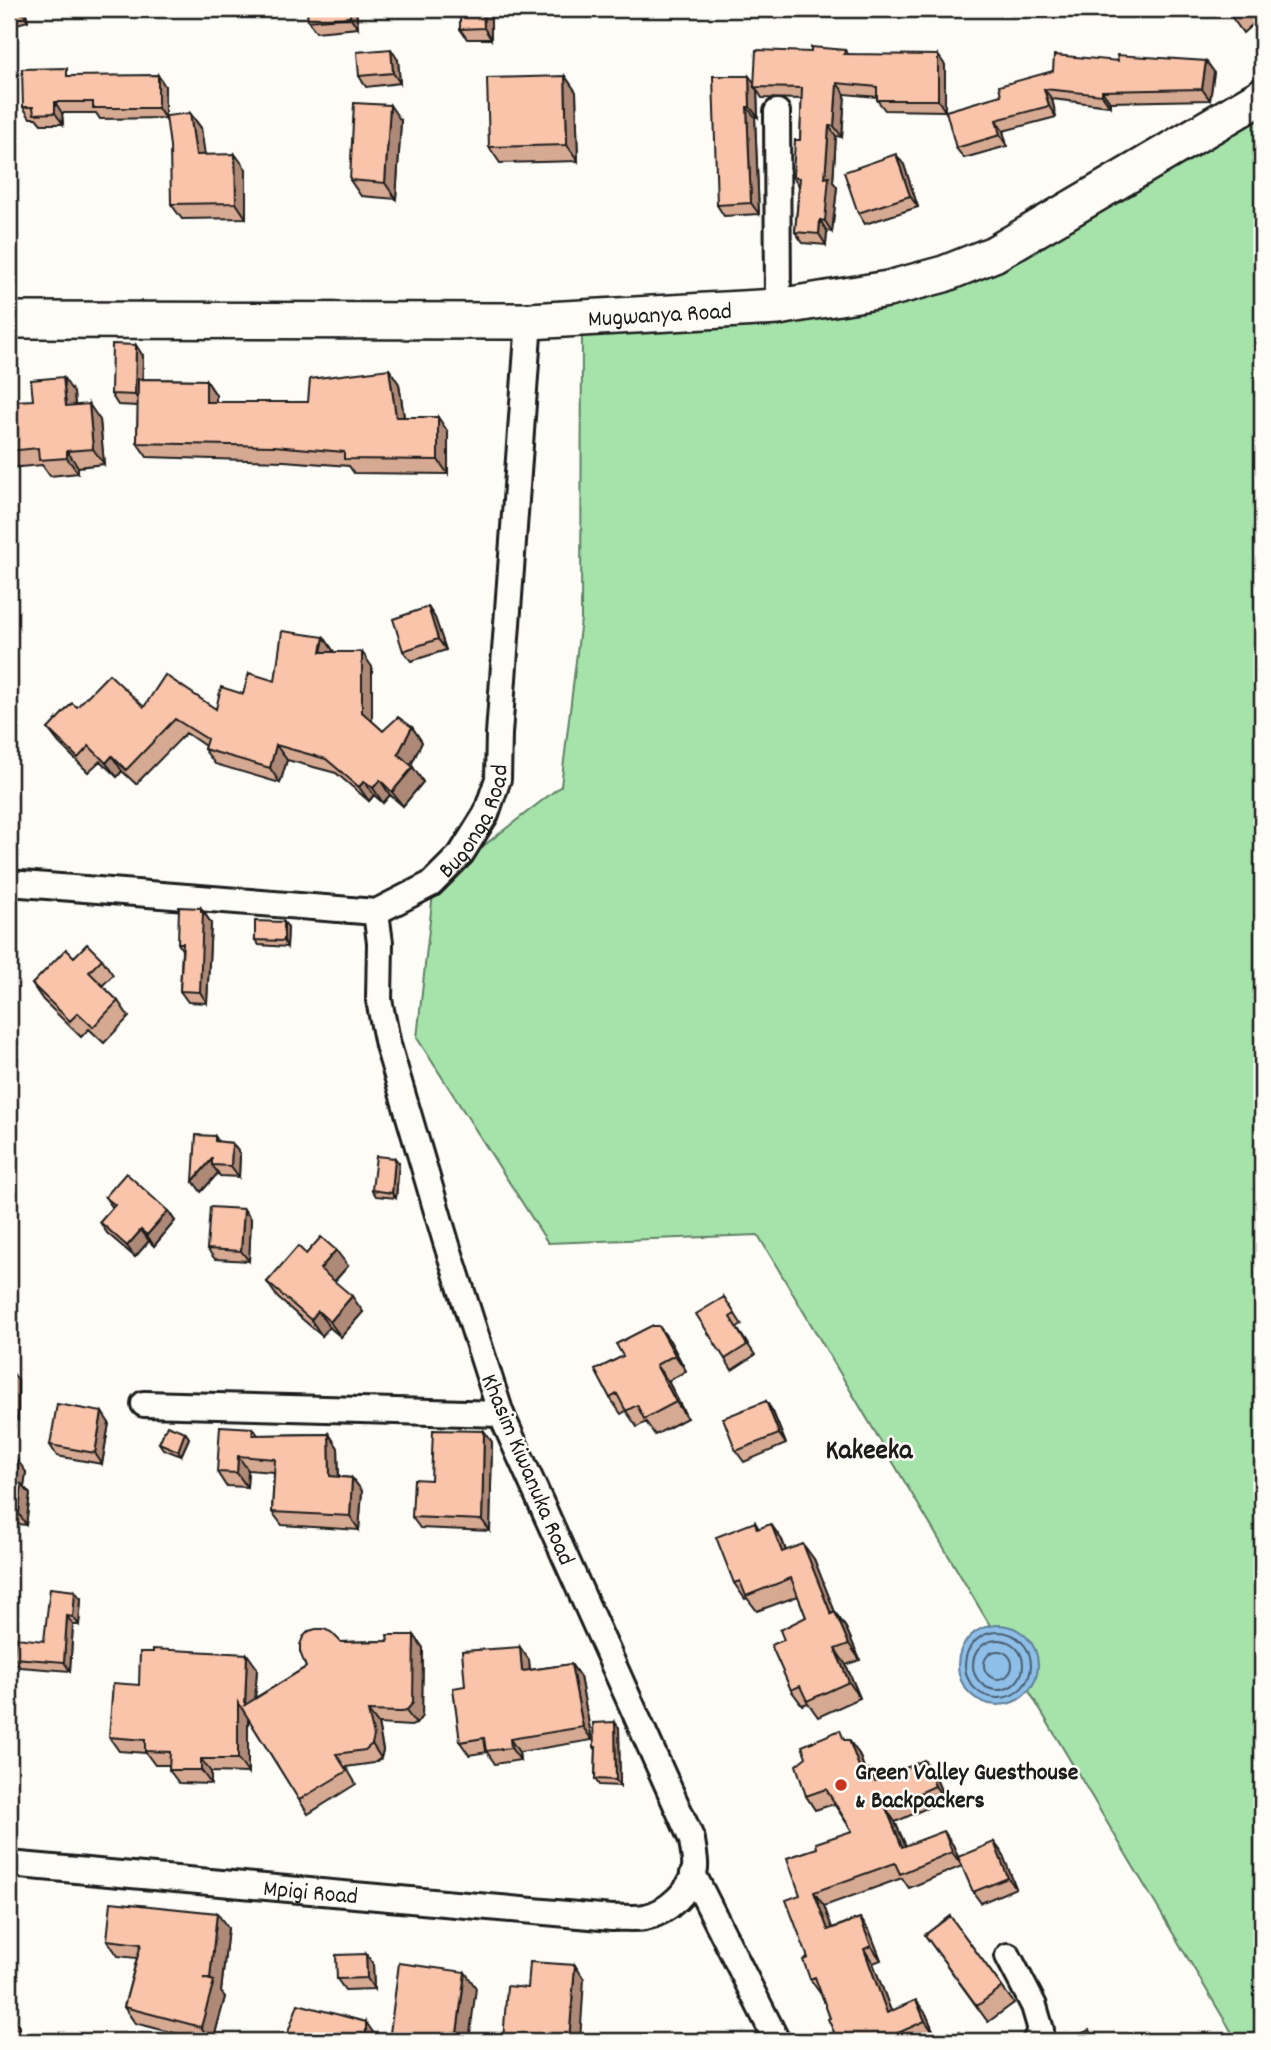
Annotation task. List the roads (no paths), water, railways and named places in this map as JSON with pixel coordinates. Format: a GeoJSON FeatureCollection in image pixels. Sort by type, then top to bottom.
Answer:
{"type":"FeatureCollection","features":[{"type":"Feature","properties":{"kind":"street","name":"Mugwanya Road"},"geometry":{"type":"LineString","coordinates":[[9,320],[529,321],[778,307],[888,289],[944,274],[994,254],[1262,96]]}},
{"type":"Feature","properties":{"kind":"street"},"geometry":{"type":"LineString","coordinates":[[776,112],[778,307]]}},
{"type":"Feature","properties":{"kind":"street","name":"Bugonga Road"},"geometry":{"type":"LineString","coordinates":[[376,912],[431,884],[461,854],[486,814],[498,779],[529,321]]}},
{"type":"Feature","properties":{"kind":"street"},"geometry":{"type":"LineString","coordinates":[[9,883],[376,912]]}},
{"type":"Feature","properties":{"kind":"street","name":"Khasim Kiwanuka Road"},"geometry":{"type":"LineString","coordinates":[[376,912],[380,943],[379,1000],[388,1045],[446,1242],[501,1414],[692,1840],[695,1867],[693,1874]]}},
{"type":"Feature","properties":{"kind":"street"},"geometry":{"type":"LineString","coordinates":[[144,1404],[501,1414]]}},
{"type":"Feature","properties":{"kind":"street","name":"Mpigi Road"},"geometry":{"type":"LineString","coordinates":[[9,1864],[612,1918],[646,1917],[670,1906],[683,1892],[693,1874]]}},
{"type":"Feature","properties":{"kind":"street"},"geometry":{"type":"LineString","coordinates":[[693,1874],[777,2041]]}},
{"type":"Feature","properties":{"kind":"street"},"geometry":{"type":"LineString","coordinates":[[1008,1956],[1034,2006],[1041,2030],[1035,2041]]}},
{"type":"Feature","properties":{"kind":"water"},"geometry":{"type":"Polygon","coordinates":[[[990,1625],[1006,1625],[1027,1636],[1038,1657],[1038,1673],[1027,1694],[1006,1705],[990,1705],[976,1699],[964,1687],[958,1673],[958,1657],[964,1643],[976,1631],[990,1625]]]}},
{"type":"Feature","properties":{"kind":"place","name":"Green Valley Guesthouse & Backpackers"},"geometry":{"type":"Point","coordinates":[841,1785]}},
{"type":"Feature","properties":{"kind":"district","name":"Kakeeka"},"geometry":{"type":"Point","coordinates":[869,1448]}}]}
